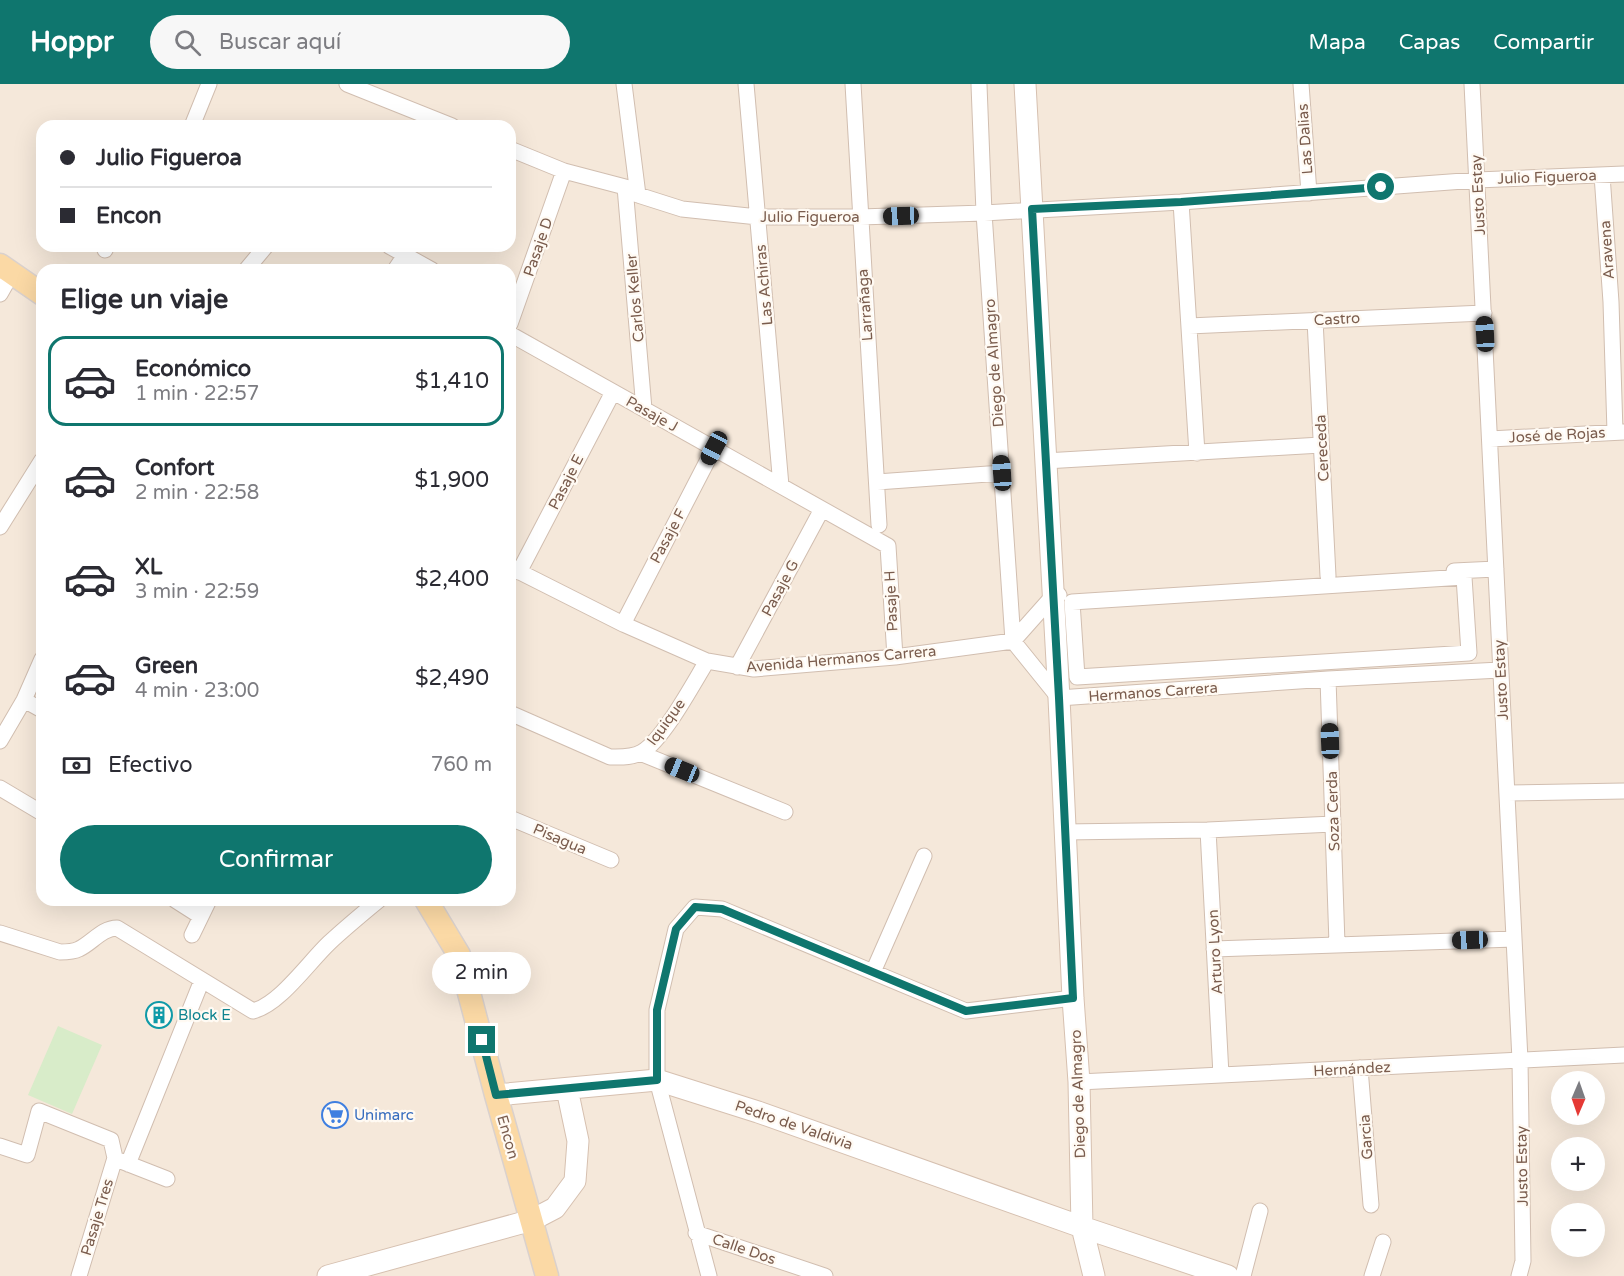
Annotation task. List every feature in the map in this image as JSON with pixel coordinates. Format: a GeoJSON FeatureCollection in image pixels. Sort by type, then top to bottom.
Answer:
{"type":"FeatureCollection","features":[{"type":"Feature","properties":{"kind":"main road"},"geometry":{"type":"LineString","coordinates":[[6,269],[36,290]]}},
{"type":"Feature","properties":{"kind":"main road","name":"Encon"},"geometry":{"type":"LineString","coordinates":[[430,906],[459,955],[547,1276]]}},
{"type":"Feature","properties":{"kind":"street"},"geometry":{"type":"LineString","coordinates":[[194,120],[209,84]]}},
{"type":"Feature","properties":{"kind":"street"},"geometry":{"type":"LineString","coordinates":[[347,84],[437,120]]}},
{"type":"Feature","properties":{"kind":"street","name":"Carlos Keller"},"geometry":{"type":"LineString","coordinates":[[624,84],[644,409]]}},
{"type":"Feature","properties":{"kind":"street","name":"Las Achiras"},"geometry":{"type":"LineString","coordinates":[[746,84],[781,486]]}},
{"type":"Feature","properties":{"kind":"street","name":"Larrañaga"},"geometry":{"type":"LineString","coordinates":[[853,84],[879,525]]}},
{"type":"Feature","properties":{"kind":"street"},"geometry":{"type":"LineString","coordinates":[[1025,84],[1038,84]]}},
{"type":"Feature","properties":{"kind":"street","name":"Diego de Almagro"},"geometry":{"type":"LineString","coordinates":[[1025,84],[1079,1082],[1082,1227],[1094,1276]]}},
{"type":"Feature","properties":{"kind":"street","name":"Las Dalias"},"geometry":{"type":"LineString","coordinates":[[1301,84],[1309,193]]}},
{"type":"Feature","properties":{"kind":"street","name":"Justo Estay"},"geometry":{"type":"LineString","coordinates":[[1473,84],[1520,1060],[1523,1261],[1519,1276]]}},
{"type":"Feature","properties":{"kind":"street","name":"Diego de Almagro"},"geometry":{"type":"LineString","coordinates":[[979,85],[984,213],[1013,641]]}},
{"type":"Feature","properties":{"kind":"street","name":"Julio Figueroa"},"geometry":{"type":"LineString","coordinates":[[516,151],[564,171],[632,191],[682,209],[758,217],[860,217],[984,213],[1181,202],[1477,180],[1624,174]]}},
{"type":"Feature","properties":{"kind":"street","name":"Pasaje D"},"geometry":{"type":"LineString","coordinates":[[516,304],[564,171]]}},
{"type":"Feature","properties":{"kind":"street","name":"Aravena"},"geometry":{"type":"LineString","coordinates":[[1602,175],[1617,302],[1620,432]]}},
{"type":"Feature","properties":{"kind":"street"},"geometry":{"type":"LineString","coordinates":[[1181,202],[1197,453]]}},
{"type":"Feature","properties":{"kind":"street"},"geometry":{"type":"LineString","coordinates":[[251,264],[261,252]]}},
{"type":"Feature","properties":{"kind":"street"},"geometry":{"type":"LineString","coordinates":[[400,252],[421,264]]}},
{"type":"Feature","properties":{"kind":"street"},"geometry":{"type":"LineString","coordinates":[[399,264],[405,255]]}},
{"type":"Feature","properties":{"kind":"street"},"geometry":{"type":"LineString","coordinates":[[0,294],[6,269]]}},
{"type":"Feature","properties":{"kind":"street","name":"Castro"},"geometry":{"type":"LineString","coordinates":[[1189,326],[1484,313]]}},
{"type":"Feature","properties":{"kind":"street","name":"Cereceda"},"geometry":{"type":"LineString","coordinates":[[1315,320],[1328,576]]}},
{"type":"Feature","properties":{"kind":"street","name":"Pasaje J"},"geometry":{"type":"LineString","coordinates":[[516,337],[888,546]]}},
{"type":"Feature","properties":{"kind":"street","name":"Pasaje E"},"geometry":{"type":"LineString","coordinates":[[516,567],[612,392]]}},
{"type":"Feature","properties":{"kind":"street","name":"José de Rojas"},"geometry":{"type":"LineString","coordinates":[[1490,439],[1620,432]]}},
{"type":"Feature","properties":{"kind":"street"},"geometry":{"type":"LineString","coordinates":[[1045,460],[1321,445]]}},
{"type":"Feature","properties":{"kind":"street","name":"Pasaje F"},"geometry":{"type":"LineString","coordinates":[[622,624],[714,448]]}},
{"type":"Feature","properties":{"kind":"street"},"geometry":{"type":"LineString","coordinates":[[0,527],[36,469]]}},
{"type":"Feature","properties":{"kind":"street"},"geometry":{"type":"LineString","coordinates":[[877,482],[1002,473]]}},
{"type":"Feature","properties":{"kind":"street","name":"Pasaje G"},"geometry":{"type":"LineString","coordinates":[[737,667],[822,509]]}},
{"type":"Feature","properties":{"kind":"street","name":"Pasaje H"},"geometry":{"type":"LineString","coordinates":[[888,546],[895,657]]}},
{"type":"Feature","properties":{"kind":"street"},"geometry":{"type":"LineString","coordinates":[[1059,698],[1013,641],[1053,596],[1328,576],[1496,569]]}},
{"type":"Feature","properties":{"kind":"street","name":"Avenida Hermanos Carrera"},"geometry":{"type":"LineString","coordinates":[[516,570],[622,624],[707,661],[737,667],[754,669],[895,657],[1013,641]]}},
{"type":"Feature","properties":{"kind":"street"},"geometry":{"type":"LineString","coordinates":[[1464,577],[1469,653],[1077,677],[1072,602],[1464,577]]}},
{"type":"Feature","properties":{"kind":"street","name":"Iquique"},"geometry":{"type":"LineString","coordinates":[[516,716],[609,757],[626,757],[640,753],[652,745],[663,731],[707,661]]}},
{"type":"Feature","properties":{"kind":"street","name":"Hermanos Carrera"},"geometry":{"type":"LineString","coordinates":[[1059,698],[1328,679],[1500,670]]}},
{"type":"Feature","properties":{"kind":"street"},"geometry":{"type":"LineString","coordinates":[[0,741],[24,700],[36,673]]}},
{"type":"Feature","properties":{"kind":"street","name":"Soza Cerda"},"geometry":{"type":"LineString","coordinates":[[1328,679],[1337,944]]}},
{"type":"Feature","properties":{"kind":"street"},"geometry":{"type":"LineString","coordinates":[[24,700],[36,707]]}},
{"type":"Feature","properties":{"kind":"street"},"geometry":{"type":"LineString","coordinates":[[640,753],[785,812]]}},
{"type":"Feature","properties":{"kind":"street"},"geometry":{"type":"LineString","coordinates":[[0,788],[36,809]]}},
{"type":"Feature","properties":{"kind":"street"},"geometry":{"type":"LineString","coordinates":[[1507,793],[1624,791]]}},
{"type":"Feature","properties":{"kind":"street","name":"Pisagua"},"geometry":{"type":"LineString","coordinates":[[516,820],[611,860]]}},
{"type":"Feature","properties":{"kind":"street"},"geometry":{"type":"LineString","coordinates":[[1065,832],[1208,830],[1333,824]]}},
{"type":"Feature","properties":{"kind":"street","name":"Arturo Lyon"},"geometry":{"type":"LineString","coordinates":[[1208,830],[1221,1075]]}},
{"type":"Feature","properties":{"kind":"street"},"geometry":{"type":"LineString","coordinates":[[873,972],[924,856]]}},
{"type":"Feature","properties":{"kind":"street"},"geometry":{"type":"LineString","coordinates":[[184,906],[200,916]]}},
{"type":"Feature","properties":{"kind":"street"},"geometry":{"type":"LineString","coordinates":[[192,935],[206,906]]}},
{"type":"Feature","properties":{"kind":"street"},"geometry":{"type":"LineString","coordinates":[[0,933],[60,952],[70,952],[79,949],[110,928],[123,931],[253,1011],[263,1008],[274,1000],[329,944],[372,906]]}},
{"type":"Feature","properties":{"kind":"street"},"geometry":{"type":"LineString","coordinates":[[709,1276],[657,1080],[657,1010],[676,929],[695,907],[722,909],[966,1011],[1073,998]]}},
{"type":"Feature","properties":{"kind":"street"},"geometry":{"type":"LineString","coordinates":[[1215,949],[1514,939]]}},
{"type":"Feature","properties":{"kind":"street","name":"Pasaje Tres"},"geometry":{"type":"LineString","coordinates":[[79,1276],[122,1161],[202,980]]}},
{"type":"Feature","properties":{"kind":"street","name":"Hernández"},"geometry":{"type":"LineString","coordinates":[[1079,1082],[1624,1055]]}},
{"type":"Feature","properties":{"kind":"street","name":"Garcia"},"geometry":{"type":"LineString","coordinates":[[1360,1068],[1371,1205]]}},
{"type":"Feature","properties":{"kind":"street","name":"Pedro de Valdivia"},"geometry":{"type":"LineString","coordinates":[[496,1095],[657,1080],[758,1112],[1082,1227],[1228,1276]]}},
{"type":"Feature","properties":{"kind":"street"},"geometry":{"type":"LineString","coordinates":[[328,1276],[532,1220],[555,1208],[575,1181],[578,1141],[567,1089]]}},
{"type":"Feature","properties":{"kind":"street"},"geometry":{"type":"LineString","coordinates":[[0,1146],[27,1155],[39,1111],[111,1140],[122,1161],[167,1179]]}},
{"type":"Feature","properties":{"kind":"street"},"geometry":{"type":"LineString","coordinates":[[1243,1276],[1260,1211]]}},
{"type":"Feature","properties":{"kind":"street","name":"Calle Dos"},"geometry":{"type":"LineString","coordinates":[[696,1233],[825,1276]]}},
{"type":"Feature","properties":{"kind":"street"},"geometry":{"type":"LineString","coordinates":[[1372,1276],[1383,1242]]}},
{"type":"Feature","properties":{"kind":"shaded area"},"geometry":{"type":"Polygon","coordinates":[[[0,84],[1624,84],[1624,1276],[0,1276],[0,84]]]}},
{"type":"Feature","properties":{"kind":"green space"},"geometry":{"type":"Polygon","coordinates":[[[58,1026],[102,1045],[72,1114],[28,1095],[58,1026]]]}},
{"type":"Feature","properties":{"kind":"place","name":"Block E"},"geometry":{"type":"Point","coordinates":[159,1015]}},
{"type":"Feature","properties":{"kind":"place","name":"Unimarc"},"geometry":{"type":"Point","coordinates":[335,1115]}},
{"type":"Feature","properties":{"kind":"route"},"geometry":{"type":"LineString","coordinates":[[482,1040],[496,1095],[657,1080],[657,1010],[676,929],[695,907],[722,909],[966,1011],[1073,998],[1032,209],[1181,202],[1381,187]]}}]}
